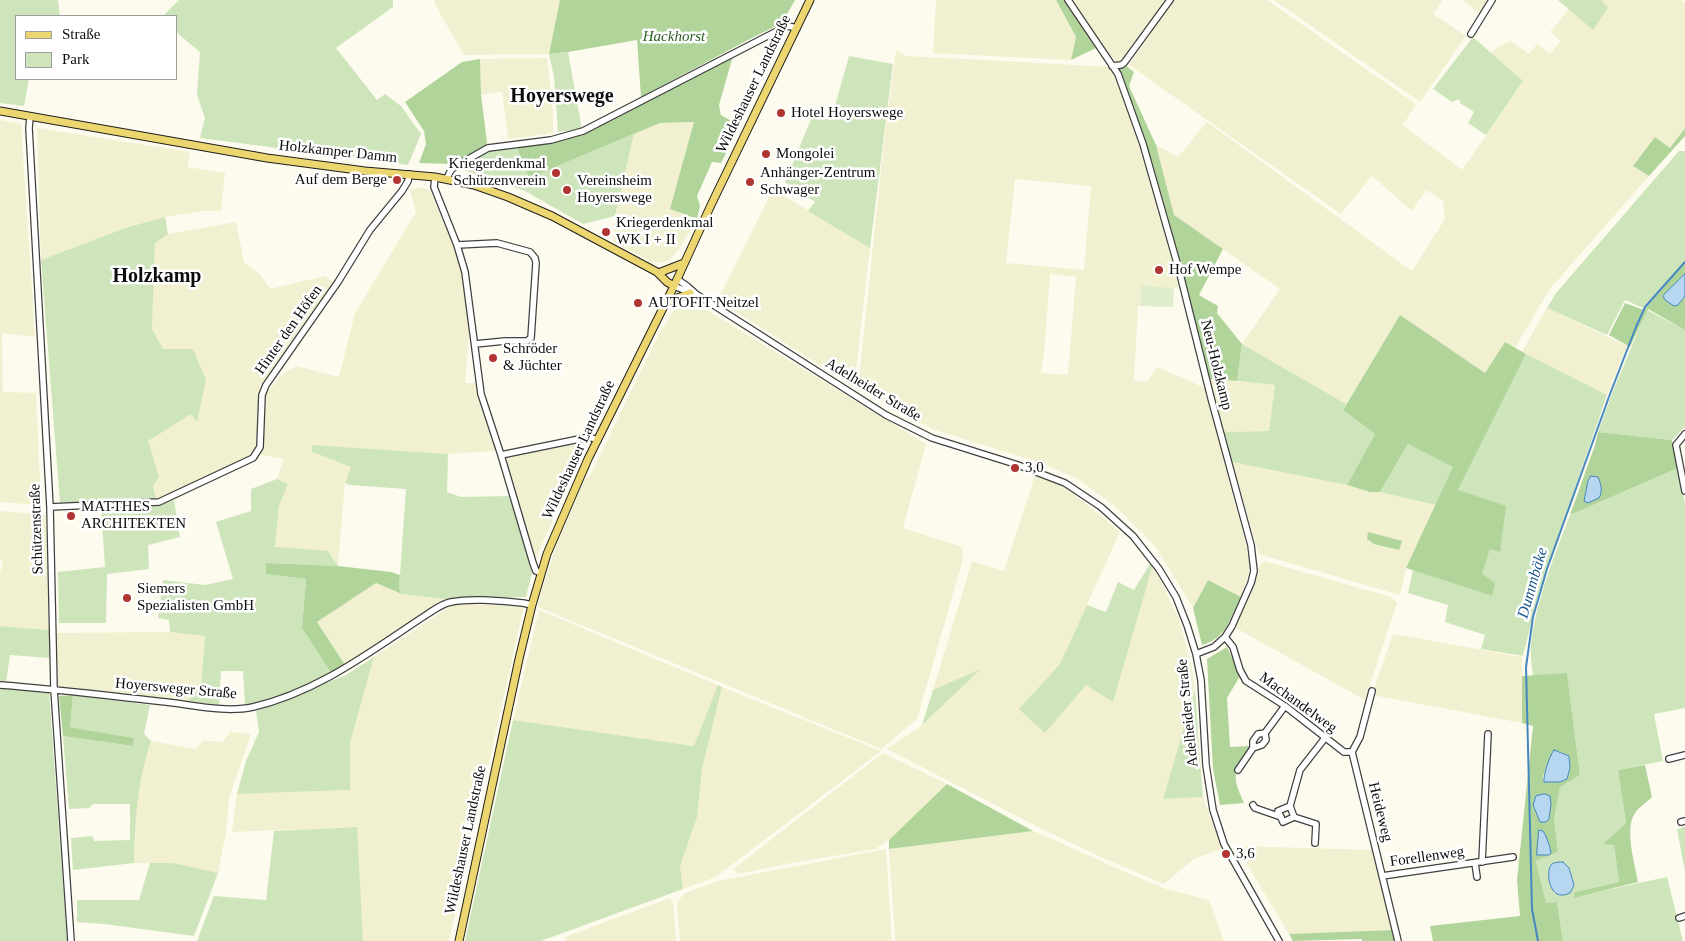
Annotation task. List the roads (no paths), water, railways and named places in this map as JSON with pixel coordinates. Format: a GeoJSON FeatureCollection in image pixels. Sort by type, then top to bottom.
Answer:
{"type":"FeatureCollection","features":[{"type":"Feature","properties":{"kind":"main road","name":"Wildeshauser Landstraße"},"geometry":{"type":"LineString","coordinates":[[459,941],[503,730],[532,605],[547,554],[577,483],[810,0]]}},
{"type":"Feature","properties":{"kind":"main road","name":"Holzkamper Damm"},"geometry":{"type":"LineString","coordinates":[[0,112],[268,158],[365,171],[447,178],[474,185],[533,207],[659,272],[667,282],[675,282]]}},
{"type":"Feature","properties":{"kind":"main road"},"geometry":{"type":"LineString","coordinates":[[659,272],[684,263]]}},
{"type":"Feature","properties":{"kind":"main road"},"geometry":{"type":"LineString","coordinates":[[665,304],[693,294]]}},
{"type":"Feature","properties":{"kind":"street","name":"Neu-Holzkamp"},"geometry":{"type":"LineString","coordinates":[[1068,0],[1118,74],[1127,96],[1143,144],[1179,270],[1251,545],[1254,570],[1251,583],[1232,626],[1225,637],[1214,647],[1196,654]]}},
{"type":"Feature","properties":{"kind":"street"},"geometry":{"type":"LineString","coordinates":[[1112,66],[1124,63],[1170,0]]}},
{"type":"Feature","properties":{"kind":"street"},"geometry":{"type":"LineString","coordinates":[[1470,34],[1492,0]]}},
{"type":"Feature","properties":{"kind":"street"},"geometry":{"type":"LineString","coordinates":[[447,178],[451,170],[456,166],[488,148],[551,140],[583,131],[783,28],[788,26],[797,28]]}},
{"type":"Feature","properties":{"kind":"street","name":"Schützenstraße"},"geometry":{"type":"LineString","coordinates":[[30,117],[29,128],[50,507],[54,689],[71,941]]}},
{"type":"Feature","properties":{"kind":"street","name":"Hinter den Höfen"},"geometry":{"type":"LineString","coordinates":[[50,507],[159,502],[253,458],[260,447],[262,395],[266,385],[338,282],[370,230],[402,191],[408,181],[409,174]]}},
{"type":"Feature","properties":{"kind":"street"},"geometry":{"type":"LineString","coordinates":[[435,177],[434,187],[457,245],[465,272],[481,394],[501,455],[532,563],[536,571],[541,573]]}},
{"type":"Feature","properties":{"kind":"street"},"geometry":{"type":"LineString","coordinates":[[457,245],[497,243],[530,252],[535,258],[536,263],[531,338],[527,341],[474,344]]}},
{"type":"Feature","properties":{"kind":"street","name":"Adelheider Straße"},"geometry":{"type":"LineString","coordinates":[[675,282],[886,415],[932,438],[1018,465],[1065,483],[1101,507],[1133,536],[1159,569],[1176,598],[1187,624],[1196,654],[1200,680],[1206,765],[1213,810],[1224,844],[1279,941]]}},
{"type":"Feature","properties":{"kind":"street"},"geometry":{"type":"LineString","coordinates":[[1685,434],[1676,445],[1685,492]]}},
{"type":"Feature","properties":{"kind":"street"},"geometry":{"type":"LineString","coordinates":[[501,455],[589,437],[598,440]]}},
{"type":"Feature","properties":{"kind":"street","name":"Hoyersweger Straße"},"geometry":{"type":"LineString","coordinates":[[0,685],[54,689],[214,708],[251,707],[314,685],[346,668],[432,611],[449,603],[464,601],[532,605]]}},
{"type":"Feature","properties":{"kind":"street","name":"Machandelweg"},"geometry":{"type":"LineString","coordinates":[[1225,637],[1233,647],[1240,670],[1246,681],[1285,706],[1344,752],[1352,752]]}},
{"type":"Feature","properties":{"kind":"street"},"geometry":{"type":"LineString","coordinates":[[1352,752],[1360,737],[1372,691]]}},
{"type":"Feature","properties":{"kind":"street"},"geometry":{"type":"LineString","coordinates":[[1238,770],[1253,748],[1252,740],[1258,734],[1264,733],[1285,706]]}},
{"type":"Feature","properties":{"kind":"street"},"geometry":{"type":"LineString","coordinates":[[1482,862],[1488,734]]}},
{"type":"Feature","properties":{"kind":"street"},"geometry":{"type":"LineString","coordinates":[[1294,817],[1290,806],[1300,770],[1325,738]]}},
{"type":"Feature","properties":{"kind":"street","name":"Heideweg"},"geometry":{"type":"LineString","coordinates":[[1352,752],[1398,941]]}},
{"type":"Feature","properties":{"kind":"street"},"geometry":{"type":"LineString","coordinates":[[1669,759],[1685,755]]}},
{"type":"Feature","properties":{"kind":"street"},"geometry":{"type":"LineString","coordinates":[[1253,805],[1255,808],[1281,817]]}},
{"type":"Feature","properties":{"kind":"street"},"geometry":{"type":"LineString","coordinates":[[1290,806],[1278,811],[1283,822],[1294,817],[1316,824],[1315,843]]}},
{"type":"Feature","properties":{"kind":"street","name":"Forellenweg"},"geometry":{"type":"LineString","coordinates":[[1382,876],[1514,857]]}},
{"type":"Feature","properties":{"kind":"street","name":"Forellenweg"},"geometry":{"type":"LineString","coordinates":[[1475,863],[1476,877]]}},
{"type":"Feature","properties":{"kind":"water"},"geometry":{"type":"Polygon","coordinates":[[[1685,274],[1685,296],[1678,305],[1674,306],[1665,300],[1663,296],[1685,274]]]}},
{"type":"Feature","properties":{"kind":"water"},"geometry":{"type":"Polygon","coordinates":[[[1591,476],[1598,477],[1601,493],[1599,498],[1588,503],[1584,501],[1588,481],[1591,476]]]}},
{"type":"Feature","properties":{"kind":"water"},"geometry":{"type":"Polygon","coordinates":[[[1554,750],[1569,756],[1570,768],[1567,779],[1560,782],[1544,782],[1547,765],[1554,750]]]}},
{"type":"Feature","properties":{"kind":"water"},"geometry":{"type":"Polygon","coordinates":[[[1545,794],[1550,796],[1549,819],[1546,822],[1540,822],[1533,805],[1536,796],[1545,794]]]}},
{"type":"Feature","properties":{"kind":"water"},"geometry":{"type":"Polygon","coordinates":[[[1539,830],[1543,831],[1547,839],[1551,853],[1549,855],[1537,855],[1539,830]]]}},
{"type":"Feature","properties":{"kind":"water"},"geometry":{"type":"Polygon","coordinates":[[[1563,862],[1569,868],[1574,885],[1570,893],[1563,895],[1557,894],[1553,890],[1550,884],[1549,872],[1552,864],[1563,862]]]}},
{"type":"Feature","properties":{"kind":"waterway","name":"Dummbäke"},"geometry":{"type":"LineString","coordinates":[[1538,941],[1532,909],[1526,667],[1533,617],[1547,569],[1636,327],[1645,307],[1685,262]]}},
{"type":"Feature","properties":{"kind":"place","name":"Hotel Hoyerswege"},"geometry":{"type":"Point","coordinates":[781,113]}},
{"type":"Feature","properties":{"kind":"place","name":"Mongolei"},"geometry":{"type":"Point","coordinates":[766,154]}},
{"type":"Feature","properties":{"kind":"place","name":"Kriegerdenkmal Schützenverein"},"geometry":{"type":"Point","coordinates":[556,173]}},
{"type":"Feature","properties":{"kind":"place","name":"Auf dem Berge"},"geometry":{"type":"Point","coordinates":[397,180]}},
{"type":"Feature","properties":{"kind":"place","name":"Anhänger-Zentrum Schwager"},"geometry":{"type":"Point","coordinates":[750,182]}},
{"type":"Feature","properties":{"kind":"place","name":"Vereinsheim Hoyerswege"},"geometry":{"type":"Point","coordinates":[567,190]}},
{"type":"Feature","properties":{"kind":"place","name":"Kriegerdenkmal WK I + II"},"geometry":{"type":"Point","coordinates":[606,232]}},
{"type":"Feature","properties":{"kind":"place","name":"Hof Wempe"},"geometry":{"type":"Point","coordinates":[1159,270]}},
{"type":"Feature","properties":{"kind":"place","name":"AUTOFIT Neitzel"},"geometry":{"type":"Point","coordinates":[638,303]}},
{"type":"Feature","properties":{"kind":"place","name":"Schröder & Jüchter"},"geometry":{"type":"Point","coordinates":[493,358]}},
{"type":"Feature","properties":{"kind":"place","name":"3,0"},"geometry":{"type":"Point","coordinates":[1015,468]}},
{"type":"Feature","properties":{"kind":"place","name":"MATTHES ARCHITEKTEN"},"geometry":{"type":"Point","coordinates":[71,516]}},
{"type":"Feature","properties":{"kind":"place","name":"Siemers Spezialisten GmbH"},"geometry":{"type":"Point","coordinates":[127,598]}},
{"type":"Feature","properties":{"kind":"place","name":"3,6"},"geometry":{"type":"Point","coordinates":[1226,854]}},
{"type":"Feature","properties":{"kind":"district","name":"Hoyerswege"},"geometry":{"type":"Point","coordinates":[562,97]}},
{"type":"Feature","properties":{"kind":"district","name":"Holzkamp"},"geometry":{"type":"Point","coordinates":[157,277]}},
{"type":"Feature","properties":{"kind":"park label","name":"Hackhorst"},"geometry":{"type":"Point","coordinates":[674,37]}}]}
